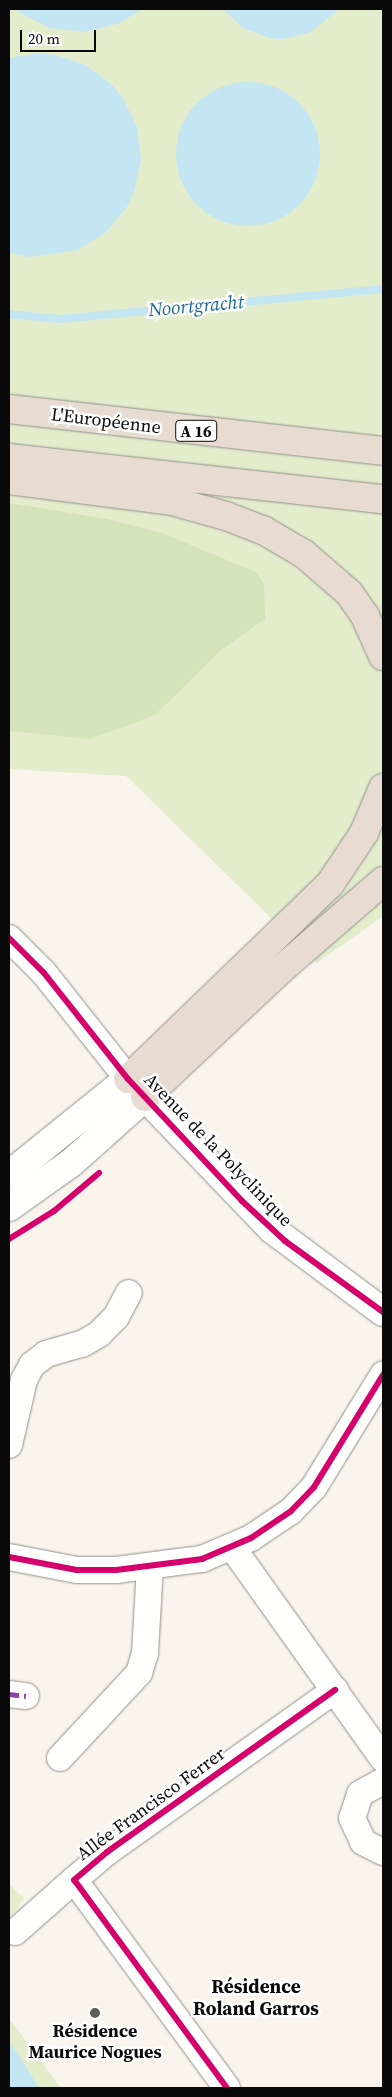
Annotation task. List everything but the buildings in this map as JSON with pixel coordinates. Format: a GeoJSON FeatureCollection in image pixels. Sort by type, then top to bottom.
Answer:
{"type":"FeatureCollection","features":[{"type":"Feature","properties":{"kind":"highway","name":"L'Européenne"},"geometry":{"type":"LineString","coordinates":[[9,409],[383,451]]}},
{"type":"Feature","properties":{"kind":"highway"},"geometry":{"type":"LineString","coordinates":[[9,458],[383,499]]}},
{"type":"Feature","properties":{"kind":"highway"},"geometry":{"type":"LineString","coordinates":[[9,480],[172,501],[226,516],[263,530],[304,554],[349,593],[365,616],[383,656]]}},
{"type":"Feature","properties":{"kind":"highway"},"geometry":{"type":"LineString","coordinates":[[136,1088],[330,884],[358,844],[383,788]]}},
{"type":"Feature","properties":{"kind":"highway"},"geometry":{"type":"LineString","coordinates":[[136,1088],[278,972],[383,881]]}},
{"type":"Feature","properties":{"kind":"street"},"geometry":{"type":"LineString","coordinates":[[9,938],[44,973],[136,1088]]}},
{"type":"Feature","properties":{"kind":"street"},"geometry":{"type":"LineString","coordinates":[[9,1175],[136,1088]]}},
{"type":"Feature","properties":{"kind":"street"},"geometry":{"type":"LineString","coordinates":[[9,1207],[71,1163],[136,1088]]}},
{"type":"Feature","properties":{"kind":"street","name":"Avenue de la Polyclinique"},"geometry":{"type":"LineString","coordinates":[[136,1088],[273,1230],[383,1312]]}},
{"type":"Feature","properties":{"kind":"street"},"geometry":{"type":"LineString","coordinates":[[9,1445],[24,1380],[32,1365],[46,1354],[82,1344],[99,1334],[116,1317],[129,1293]]}},
{"type":"Feature","properties":{"kind":"street"},"geometry":{"type":"LineString","coordinates":[[9,1557],[77,1570],[150,1566],[202,1559],[232,1547],[277,1522],[309,1494],[383,1375]]}},
{"type":"Feature","properties":{"kind":"street"},"geometry":{"type":"LineString","coordinates":[[232,1547],[383,1759]]}},
{"type":"Feature","properties":{"kind":"street"},"geometry":{"type":"LineString","coordinates":[[60,1758],[139,1673],[145,1653],[150,1566]]}},
{"type":"Feature","properties":{"kind":"street","name":"Allée Francisco Ferrer"},"geometry":{"type":"LineString","coordinates":[[227,2088],[74,1880],[107,1852],[335,1690]]}},
{"type":"Feature","properties":{"kind":"street"},"geometry":{"type":"LineString","coordinates":[[382,1856],[358,1836],[352,1812],[360,1794],[370,1785],[383,1781]]}},
{"type":"Feature","properties":{"kind":"street"},"geometry":{"type":"LineString","coordinates":[[15,1932],[74,1880]]}},
{"type":"Feature","properties":{"kind":"green space"},"geometry":{"type":"Polygon","coordinates":[[[9,9],[383,9],[383,916],[317,963],[126,776],[9,769],[9,9]]]}},
{"type":"Feature","properties":{"kind":"green space"},"geometry":{"type":"Polygon","coordinates":[[[9,503],[107,519],[162,533],[256,572],[264,584],[265,619],[220,651],[155,715],[91,739],[9,731],[9,503]]]}},
{"type":"Feature","properties":{"kind":"green space"},"geometry":{"type":"Polygon","coordinates":[[[9,1884],[24,1898],[9,1919],[9,1884]]]}},
{"type":"Feature","properties":{"kind":"green space"},"geometry":{"type":"Polygon","coordinates":[[[9,2018],[61,2088],[38,2087],[9,2042],[9,2018]]]}},
{"type":"Feature","properties":{"kind":"water"},"geometry":{"type":"Polygon","coordinates":[[[13,9],[142,9],[120,23],[85,32],[49,28],[13,9]]]}},
{"type":"Feature","properties":{"kind":"water"},"geometry":{"type":"Polygon","coordinates":[[[223,9],[340,9],[309,33],[283,39],[269,38],[243,28],[223,9]]]}},
{"type":"Feature","properties":{"kind":"water"},"geometry":{"type":"Polygon","coordinates":[[[39,53],[55,55],[86,65],[112,85],[123,98],[137,127],[141,160],[134,192],[127,207],[106,232],[78,250],[30,257],[9,253],[9,58],[39,53]]]}},
{"type":"Feature","properties":{"kind":"water"},"geometry":{"type":"Polygon","coordinates":[[[248,82],[276,87],[299,103],[315,126],[320,154],[315,182],[299,205],[276,221],[248,226],[220,221],[197,205],[181,182],[176,154],[181,126],[197,103],[220,87],[248,82]]]}},
{"type":"Feature","properties":{"kind":"water"},"geometry":{"type":"Polygon","coordinates":[[[9,2042],[19,2055],[39,2088],[9,2088],[9,2042]]]}},
{"type":"Feature","properties":{"kind":"waterway","name":"Noortgracht"},"geometry":{"type":"LineString","coordinates":[[9,314],[60,319],[383,289]]}},
{"type":"Feature","properties":{"kind":"marked path"},"geometry":{"type":"LineString","coordinates":[[9,1694],[26,1696]]}},
{"type":"Feature","properties":{"kind":"cycle path"},"geometry":{"type":"LineString","coordinates":[[9,938],[44,973],[128,1079],[242,1201],[285,1241],[383,1312]]}},
{"type":"Feature","properties":{"kind":"cycle path"},"geometry":{"type":"LineString","coordinates":[[9,1239],[54,1211],[99,1173]]}},
{"type":"Feature","properties":{"kind":"cycle path"},"geometry":{"type":"LineString","coordinates":[[9,1557],[77,1570],[116,1570],[202,1559],[251,1538],[291,1511],[314,1487],[383,1375]]}},
{"type":"Feature","properties":{"kind":"cycle path"},"geometry":{"type":"LineString","coordinates":[[227,2088],[74,1880],[107,1852],[335,1690]]}},
{"type":"Feature","properties":{"kind":"place","name":"Résidence Maurice Nogues"},"geometry":{"type":"Point","coordinates":[95,2013]}},
{"type":"Feature","properties":{"kind":"district","name":"Résidence Roland Garros"},"geometry":{"type":"Point","coordinates":[256,1998]}}]}
